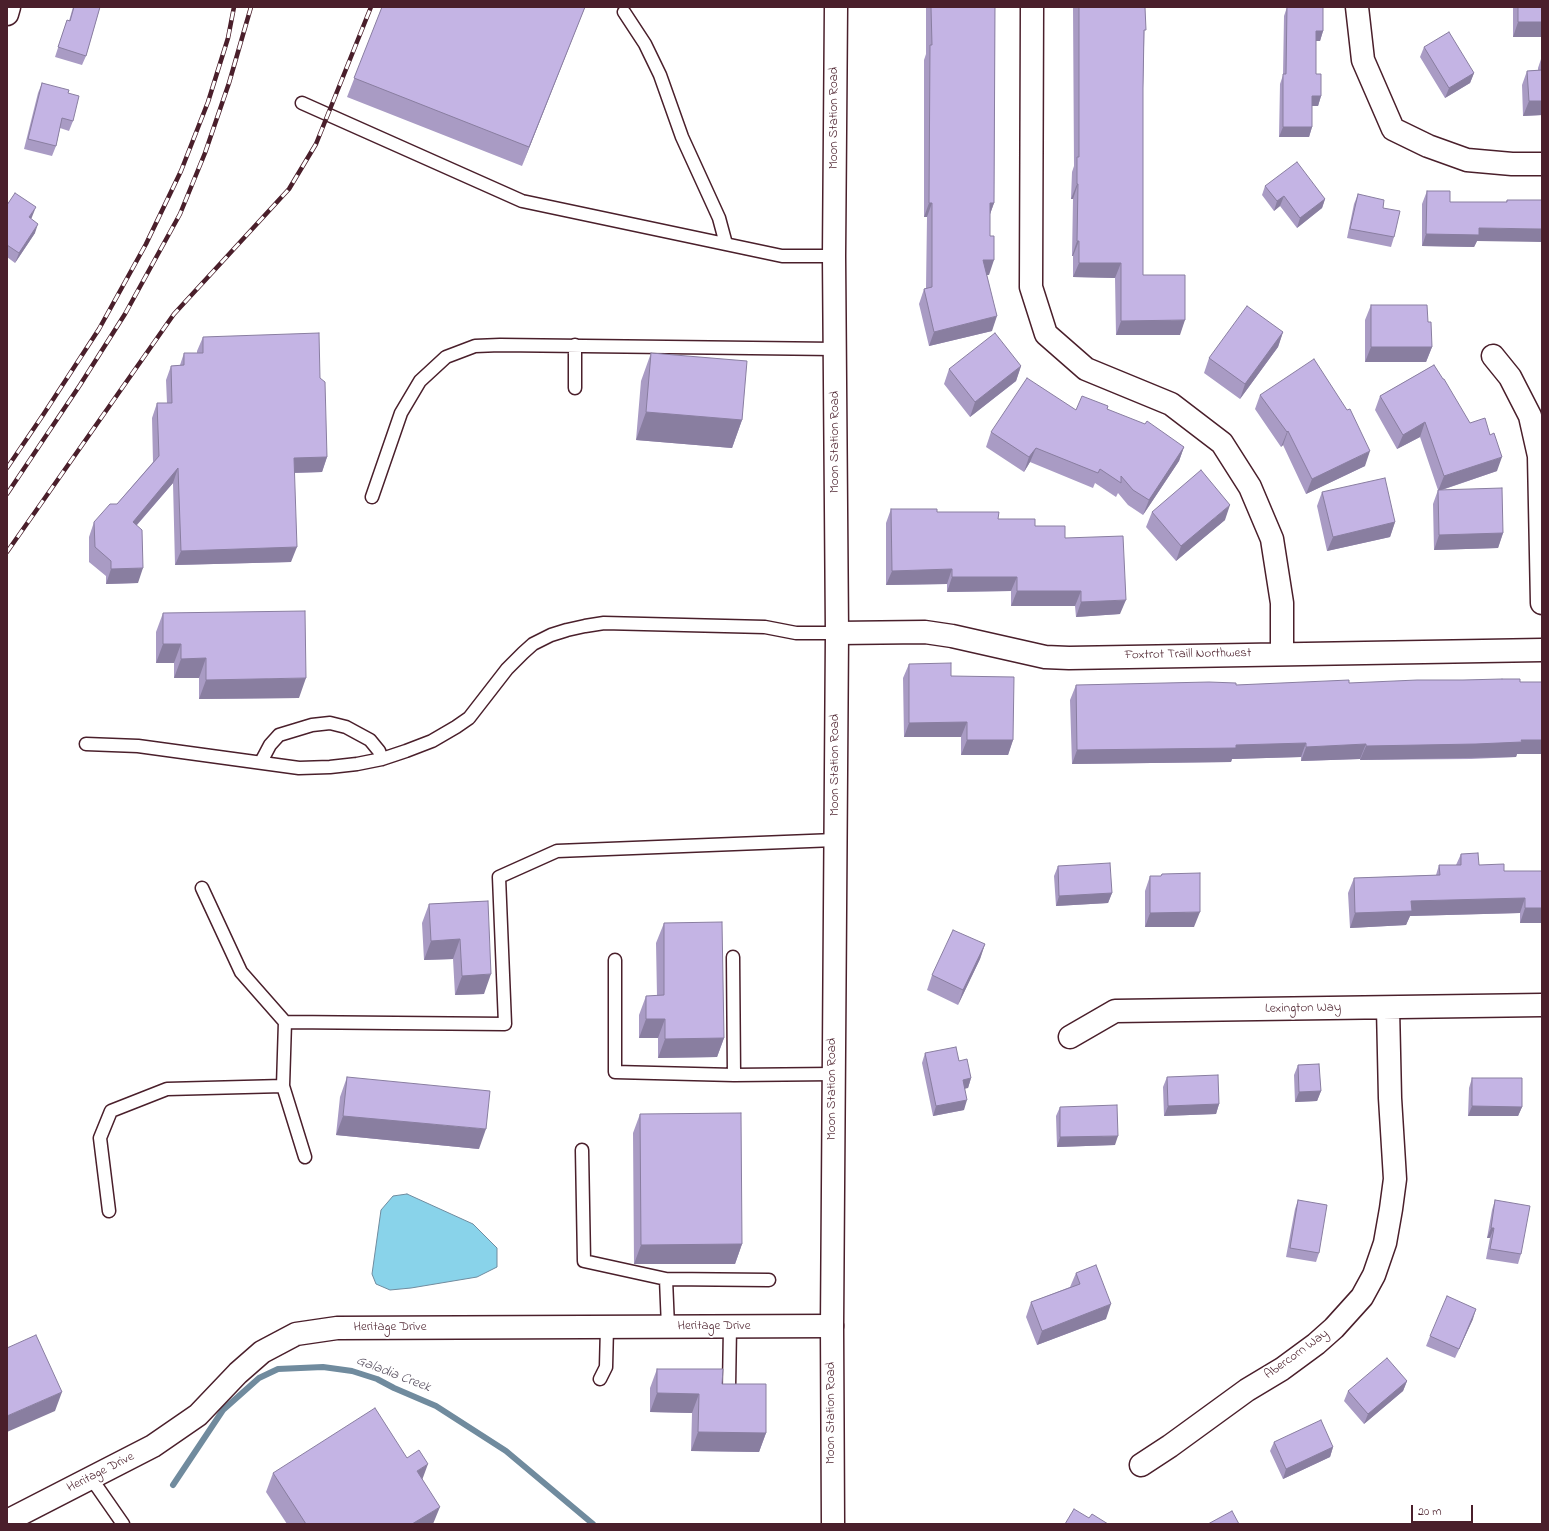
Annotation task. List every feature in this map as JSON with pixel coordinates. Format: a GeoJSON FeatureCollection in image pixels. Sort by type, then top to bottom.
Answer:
{"type":"FeatureCollection","features":[{"type":"Feature","properties":{"kind":"street"},"geometry":{"type":"LineString","coordinates":[[7,14],[9,7]]}},
{"type":"Feature","properties":{"kind":"street","name":"Moon Station Road"},"geometry":{"type":"LineString","coordinates":[[833,1524],[832,1326],[837,632],[834,256],[836,7]]}},
{"type":"Feature","properties":{"kind":"street"},"geometry":{"type":"LineString","coordinates":[[1032,7],[1031,287],[1046,334],[1086,369],[1171,404],[1222,443],[1250,487],[1272,539],[1282,603],[1282,653]]}},
{"type":"Feature","properties":{"kind":"street"},"geometry":{"type":"LineString","coordinates":[[1357,7],[1363,60],[1393,128],[1428,146],[1467,160],[1512,164],[1542,164]]}},
{"type":"Feature","properties":{"kind":"street"},"geometry":{"type":"LineString","coordinates":[[1493,356],[1510,377],[1530,416],[1539,456],[1542,603]]}},
{"type":"Feature","properties":{"kind":"street","name":"Foxtrot Traill Northwest"},"geometry":{"type":"LineString","coordinates":[[837,632],[925,632],[952,636],[1045,657],[1542,650]]}},
{"type":"Feature","properties":{"kind":"street","name":"Lexington Way"},"geometry":{"type":"LineString","coordinates":[[1070,1037],[1115,1011],[1542,1005]]}},
{"type":"Feature","properties":{"kind":"street","name":"Abercorn Way"},"geometry":{"type":"LineString","coordinates":[[1141,1465],[1170,1446],[1247,1390],[1282,1369],[1316,1344],[1334,1328],[1365,1292],[1374,1275],[1385,1243],[1395,1179],[1390,1098],[1388,1008]]}},
{"type":"Feature","properties":{"kind":"street","name":"Heritage Drive"},"geometry":{"type":"LineString","coordinates":[[7,1521],[153,1446],[198,1414],[238,1373],[262,1352],[296,1334],[337,1328],[832,1326]]}},
{"type":"Feature","properties":{"kind":"lane"},"geometry":{"type":"LineString","coordinates":[[624,12],[645,44],[660,75],[682,137],[719,218],[726,244]]}},
{"type":"Feature","properties":{"kind":"lane"},"geometry":{"type":"LineString","coordinates":[[302,103],[522,201],[782,256],[834,256]]}},
{"type":"Feature","properties":{"kind":"lane"},"geometry":{"type":"LineString","coordinates":[[372,497],[401,413],[420,381],[446,357],[475,346],[575,345],[835,349]]}},
{"type":"Feature","properties":{"kind":"lane"},"geometry":{"type":"LineString","coordinates":[[575,345],[575,388]]}},
{"type":"Feature","properties":{"kind":"lane"},"geometry":{"type":"LineString","coordinates":[[86,744],[138,746],[306,767],[357,764],[382,759],[432,741],[456,727],[469,718],[502,675],[533,644],[567,630],[604,624],[764,627],[796,633],[837,632]]}},
{"type":"Feature","properties":{"kind":"lane"},"geometry":{"type":"LineString","coordinates":[[260,762],[270,745],[279,736],[312,724],[330,723],[346,727],[370,740],[379,751],[382,759]]}},
{"type":"Feature","properties":{"kind":"lane"},"geometry":{"type":"LineString","coordinates":[[285,1022],[505,1024],[499,877],[558,851],[836,840]]}},
{"type":"Feature","properties":{"kind":"lane"},"geometry":{"type":"LineString","coordinates":[[202,888],[241,972],[285,1022],[283,1086],[305,1157]]}},
{"type":"Feature","properties":{"kind":"lane"},"geometry":{"type":"LineString","coordinates":[[734,957],[734,1075]]}},
{"type":"Feature","properties":{"kind":"lane"},"geometry":{"type":"LineString","coordinates":[[615,960],[615,1072],[734,1075],[834,1074]]}},
{"type":"Feature","properties":{"kind":"lane"},"geometry":{"type":"LineString","coordinates":[[109,1211],[100,1138],[111,1110],[167,1089],[283,1086]]}},
{"type":"Feature","properties":{"kind":"lane"},"geometry":{"type":"LineString","coordinates":[[582,1150],[584,1261],[666,1279],[769,1280]]}},
{"type":"Feature","properties":{"kind":"lane"},"geometry":{"type":"LineString","coordinates":[[666,1279],[668,1327]]}},
{"type":"Feature","properties":{"kind":"lane"},"geometry":{"type":"LineString","coordinates":[[600,1379],[606,1367],[608,1327]]}},
{"type":"Feature","properties":{"kind":"lane"},"geometry":{"type":"LineString","coordinates":[[729,1388],[730,1327]]}},
{"type":"Feature","properties":{"kind":"lane"},"geometry":{"type":"LineString","coordinates":[[91,1478],[123,1524]]}},
{"type":"Feature","properties":{"kind":"water"},"geometry":{"type":"Polygon","coordinates":[[[407,1194],[473,1224],[497,1248],[497,1267],[477,1277],[411,1288],[390,1290],[376,1284],[372,1274],[381,1210],[393,1196],[407,1194]]]}},
{"type":"Feature","properties":{"kind":"building"},"geometry":{"type":"Polygon","coordinates":[[[74,7],[100,7],[86,56],[58,47],[67,20],[70,21],[74,7]]]}},
{"type":"Feature","properties":{"kind":"building"},"geometry":{"type":"Polygon","coordinates":[[[382,7],[585,7],[529,147],[354,78],[382,7]]]}},
{"type":"Feature","properties":{"kind":"building"},"geometry":{"type":"Polygon","coordinates":[[[931,7],[995,7],[994,203],[990,203],[990,236],[994,236],[994,260],[983,260],[997,316],[934,332],[924,289],[932,287],[932,203],[929,203],[930,45],[932,45],[931,7]]]}},
{"type":"Feature","properties":{"kind":"building"},"geometry":{"type":"Polygon","coordinates":[[[1079,7],[1145,7],[1146,30],[1144,30],[1143,88],[1143,275],[1185,275],[1185,320],[1121,321],[1121,263],[1079,263],[1079,241],[1077,241],[1077,157],[1079,157],[1079,7]]]}},
{"type":"Feature","properties":{"kind":"building"},"geometry":{"type":"Polygon","coordinates":[[[1287,7],[1323,7],[1323,31],[1316,31],[1316,74],[1321,74],[1321,96],[1312,96],[1312,127],[1283,127],[1283,74],[1286,74],[1287,7]]]}},
{"type":"Feature","properties":{"kind":"building"},"geometry":{"type":"Polygon","coordinates":[[[1518,7],[1542,7],[1542,22],[1518,22],[1518,7]]]}},
{"type":"Feature","properties":{"kind":"building"},"geometry":{"type":"Polygon","coordinates":[[[1449,32],[1474,73],[1449,88],[1424,47],[1449,32]]]}},
{"type":"Feature","properties":{"kind":"building"},"geometry":{"type":"Polygon","coordinates":[[[1542,70],[1542,101],[1529,101],[1527,71],[1542,70]]]}},
{"type":"Feature","properties":{"kind":"building"},"geometry":{"type":"Polygon","coordinates":[[[42,83],[69,90],[68,93],[79,96],[73,121],[62,118],[56,146],[28,139],[42,83]]]}},
{"type":"Feature","properties":{"kind":"building"},"geometry":{"type":"Polygon","coordinates":[[[1297,162],[1325,199],[1300,218],[1284,196],[1277,201],[1265,186],[1297,162]]]}},
{"type":"Feature","properties":{"kind":"building"},"geometry":{"type":"Polygon","coordinates":[[[1427,191],[1450,191],[1450,202],[1507,202],[1507,200],[1542,200],[1542,229],[1479,228],[1479,235],[1426,234],[1427,191]]]}},
{"type":"Feature","properties":{"kind":"building"},"geometry":{"type":"Polygon","coordinates":[[[15,193],[36,207],[29,217],[38,224],[19,253],[7,245],[7,205],[15,193]]]}},
{"type":"Feature","properties":{"kind":"building"},"geometry":{"type":"Polygon","coordinates":[[[1358,194],[1384,200],[1383,208],[1400,211],[1394,237],[1350,229],[1358,194]]]}},
{"type":"Feature","properties":{"kind":"building"},"geometry":{"type":"Polygon","coordinates":[[[1371,305],[1427,305],[1428,322],[1431,322],[1432,347],[1371,347],[1371,305]]]}},
{"type":"Feature","properties":{"kind":"building"},"geometry":{"type":"Polygon","coordinates":[[[1247,306],[1283,332],[1245,384],[1209,358],[1247,306]]]}},
{"type":"Feature","properties":{"kind":"building"},"geometry":{"type":"Polygon","coordinates":[[[319,333],[320,378],[325,382],[327,457],[294,458],[297,547],[181,551],[178,468],[133,522],[142,530],[143,568],[111,569],[111,561],[95,547],[94,522],[110,504],[117,504],[159,456],[157,403],[172,403],[171,366],[184,365],[184,353],[203,353],[203,337],[319,333]]]}},
{"type":"Feature","properties":{"kind":"building"},"geometry":{"type":"Polygon","coordinates":[[[995,333],[1021,366],[975,402],[949,369],[995,333]]]}},
{"type":"Feature","properties":{"kind":"building"},"geometry":{"type":"Polygon","coordinates":[[[651,353],[747,361],[742,420],[646,412],[651,353]]]}},
{"type":"Feature","properties":{"kind":"building"},"geometry":{"type":"Polygon","coordinates":[[[1314,359],[1347,410],[1350,409],[1370,451],[1312,479],[1288,431],[1287,432],[1260,395],[1314,359]]]}},
{"type":"Feature","properties":{"kind":"building"},"geometry":{"type":"Polygon","coordinates":[[[1434,365],[1470,423],[1485,418],[1490,435],[1494,433],[1502,457],[1444,476],[1425,422],[1403,435],[1380,396],[1434,365]]]}},
{"type":"Feature","properties":{"kind":"building"},"geometry":{"type":"Polygon","coordinates":[[[1027,378],[1076,410],[1082,396],[1108,406],[1107,409],[1145,424],[1147,421],[1184,447],[1149,500],[1133,490],[1121,476],[1121,483],[1100,469],[1098,473],[1036,448],[1029,457],[991,432],[1027,378]]]}},
{"type":"Feature","properties":{"kind":"building"},"geometry":{"type":"Polygon","coordinates":[[[1201,470],[1230,505],[1181,546],[1152,512],[1201,470]]]}},
{"type":"Feature","properties":{"kind":"building"},"geometry":{"type":"Polygon","coordinates":[[[1385,478],[1395,522],[1333,537],[1322,492],[1385,478]]]}},
{"type":"Feature","properties":{"kind":"building"},"geometry":{"type":"Polygon","coordinates":[[[1502,488],[1503,533],[1439,535],[1438,490],[1502,488]]]}},
{"type":"Feature","properties":{"kind":"building"},"geometry":{"type":"Polygon","coordinates":[[[891,509],[937,509],[937,512],[999,512],[998,519],[1035,519],[1035,526],[1065,526],[1065,538],[1123,536],[1126,600],[1081,602],[1081,591],[1017,591],[1017,577],[952,577],[952,569],[892,571],[891,509]]]}},
{"type":"Feature","properties":{"kind":"building"},"geometry":{"type":"Polygon","coordinates":[[[305,611],[306,678],[206,680],[206,658],[181,659],[181,644],[163,644],[163,613],[305,611]]]}},
{"type":"Feature","properties":{"kind":"building"},"geometry":{"type":"Polygon","coordinates":[[[951,663],[951,676],[1014,677],[1013,740],[967,740],[967,722],[909,723],[909,664],[951,663]]]}},
{"type":"Feature","properties":{"kind":"building"},"geometry":{"type":"Polygon","coordinates":[[[1520,679],[1520,682],[1542,682],[1542,740],[1521,740],[1522,742],[1476,744],[1366,746],[1366,744],[1306,747],[1306,743],[1236,745],[1236,748],[1077,750],[1076,685],[1209,682],[1236,683],[1236,685],[1349,680],[1349,683],[1417,680],[1520,679]]]}},
{"type":"Feature","properties":{"kind":"building"},"geometry":{"type":"Polygon","coordinates":[[[1478,853],[1479,865],[1504,864],[1504,871],[1542,871],[1542,908],[1525,908],[1525,898],[1411,901],[1412,911],[1355,913],[1354,878],[1440,875],[1439,865],[1461,865],[1461,854],[1478,853]]]}},
{"type":"Feature","properties":{"kind":"building"},"geometry":{"type":"Polygon","coordinates":[[[1110,863],[1112,893],[1059,896],[1058,866],[1110,863]]]}},
{"type":"Feature","properties":{"kind":"building"},"geometry":{"type":"Polygon","coordinates":[[[1200,873],[1200,912],[1150,913],[1150,876],[1161,876],[1162,874],[1200,873]]]}},
{"type":"Feature","properties":{"kind":"building"},"geometry":{"type":"Polygon","coordinates":[[[488,901],[491,974],[462,976],[460,939],[431,941],[429,904],[488,901]]]}},
{"type":"Feature","properties":{"kind":"building"},"geometry":{"type":"Polygon","coordinates":[[[722,922],[724,1038],[665,1039],[665,1019],[646,1019],[646,996],[664,995],[664,923],[722,922]]]}},
{"type":"Feature","properties":{"kind":"building"},"geometry":{"type":"Polygon","coordinates":[[[953,930],[985,944],[963,990],[932,975],[953,930]]]}},
{"type":"Feature","properties":{"kind":"building"},"geometry":{"type":"Polygon","coordinates":[[[956,1047],[959,1061],[967,1059],[971,1078],[963,1080],[967,1100],[936,1106],[925,1053],[956,1047]]]}},
{"type":"Feature","properties":{"kind":"building"},"geometry":{"type":"Polygon","coordinates":[[[1319,1064],[1321,1091],[1299,1092],[1298,1065],[1319,1064]]]}},
{"type":"Feature","properties":{"kind":"building"},"geometry":{"type":"Polygon","coordinates":[[[1218,1075],[1219,1104],[1168,1106],[1167,1077],[1218,1075]]]}},
{"type":"Feature","properties":{"kind":"building"},"geometry":{"type":"Polygon","coordinates":[[[347,1077],[490,1091],[486,1129],[343,1116],[347,1077]]]}},
{"type":"Feature","properties":{"kind":"building"},"geometry":{"type":"Polygon","coordinates":[[[1472,1078],[1522,1078],[1522,1107],[1472,1106],[1472,1078]]]}},
{"type":"Feature","properties":{"kind":"building"},"geometry":{"type":"Polygon","coordinates":[[[1117,1105],[1118,1136],[1060,1137],[1060,1107],[1117,1105]]]}},
{"type":"Feature","properties":{"kind":"building"},"geometry":{"type":"Polygon","coordinates":[[[741,1113],[742,1244],[641,1245],[640,1114],[741,1113]]]}},
{"type":"Feature","properties":{"kind":"building"},"geometry":{"type":"Polygon","coordinates":[[[1298,1200],[1327,1205],[1319,1253],[1290,1248],[1298,1200]]]}},
{"type":"Feature","properties":{"kind":"building"},"geometry":{"type":"Polygon","coordinates":[[[1495,1200],[1530,1206],[1521,1254],[1490,1249],[1494,1228],[1491,1228],[1495,1200]]]}},
{"type":"Feature","properties":{"kind":"building"},"geometry":{"type":"Polygon","coordinates":[[[1096,1265],[1111,1304],[1042,1331],[1031,1302],[1080,1284],[1076,1273],[1096,1265]]]}},
{"type":"Feature","properties":{"kind":"building"},"geometry":{"type":"Polygon","coordinates":[[[1447,1296],[1476,1309],[1459,1349],[1430,1336],[1447,1296]]]}},
{"type":"Feature","properties":{"kind":"building"},"geometry":{"type":"Polygon","coordinates":[[[36,1335],[62,1392],[7,1416],[7,1348],[36,1335]]]}},
{"type":"Feature","properties":{"kind":"building"},"geometry":{"type":"Polygon","coordinates":[[[1387,1358],[1407,1381],[1368,1414],[1348,1391],[1387,1358]]]}},
{"type":"Feature","properties":{"kind":"building"},"geometry":{"type":"Polygon","coordinates":[[[657,1369],[723,1369],[722,1384],[766,1384],[766,1433],[698,1432],[699,1394],[657,1393],[657,1369]]]}},
{"type":"Feature","properties":{"kind":"building"},"geometry":{"type":"Polygon","coordinates":[[[375,1408],[407,1458],[419,1450],[428,1464],[417,1471],[440,1507],[412,1524],[306,1524],[273,1473],[375,1408]]]}},
{"type":"Feature","properties":{"kind":"building"},"geometry":{"type":"Polygon","coordinates":[[[1321,1420],[1333,1447],[1286,1469],[1274,1442],[1321,1420]]]}},
{"type":"Feature","properties":{"kind":"building"},"geometry":{"type":"Polygon","coordinates":[[[1074,1509],[1089,1518],[1092,1514],[1108,1524],[1065,1524],[1074,1509]]]}},
{"type":"Feature","properties":{"kind":"building"},"geometry":{"type":"Polygon","coordinates":[[[1232,1511],[1239,1524],[1208,1524],[1232,1511]]]}},
{"type":"Feature","properties":{"kind":"waterway","name":"Galadia Creek"},"geometry":{"type":"LineString","coordinates":[[173,1485],[223,1410],[259,1378],[278,1369],[323,1367],[352,1371],[377,1379],[436,1406],[506,1451],[593,1524]]}},
{"type":"Feature","properties":{"kind":"railway"},"geometry":{"type":"LineString","coordinates":[[7,468],[99,329],[146,244],[181,171],[208,102],[228,38],[234,7]]}},
{"type":"Feature","properties":{"kind":"railway"},"geometry":{"type":"LineString","coordinates":[[7,494],[80,385],[125,314],[180,214],[205,153],[229,83],[251,7]]}},
{"type":"Feature","properties":{"kind":"railway"},"geometry":{"type":"LineString","coordinates":[[7,552],[174,314],[289,189],[316,144],[371,7]]}}]}
